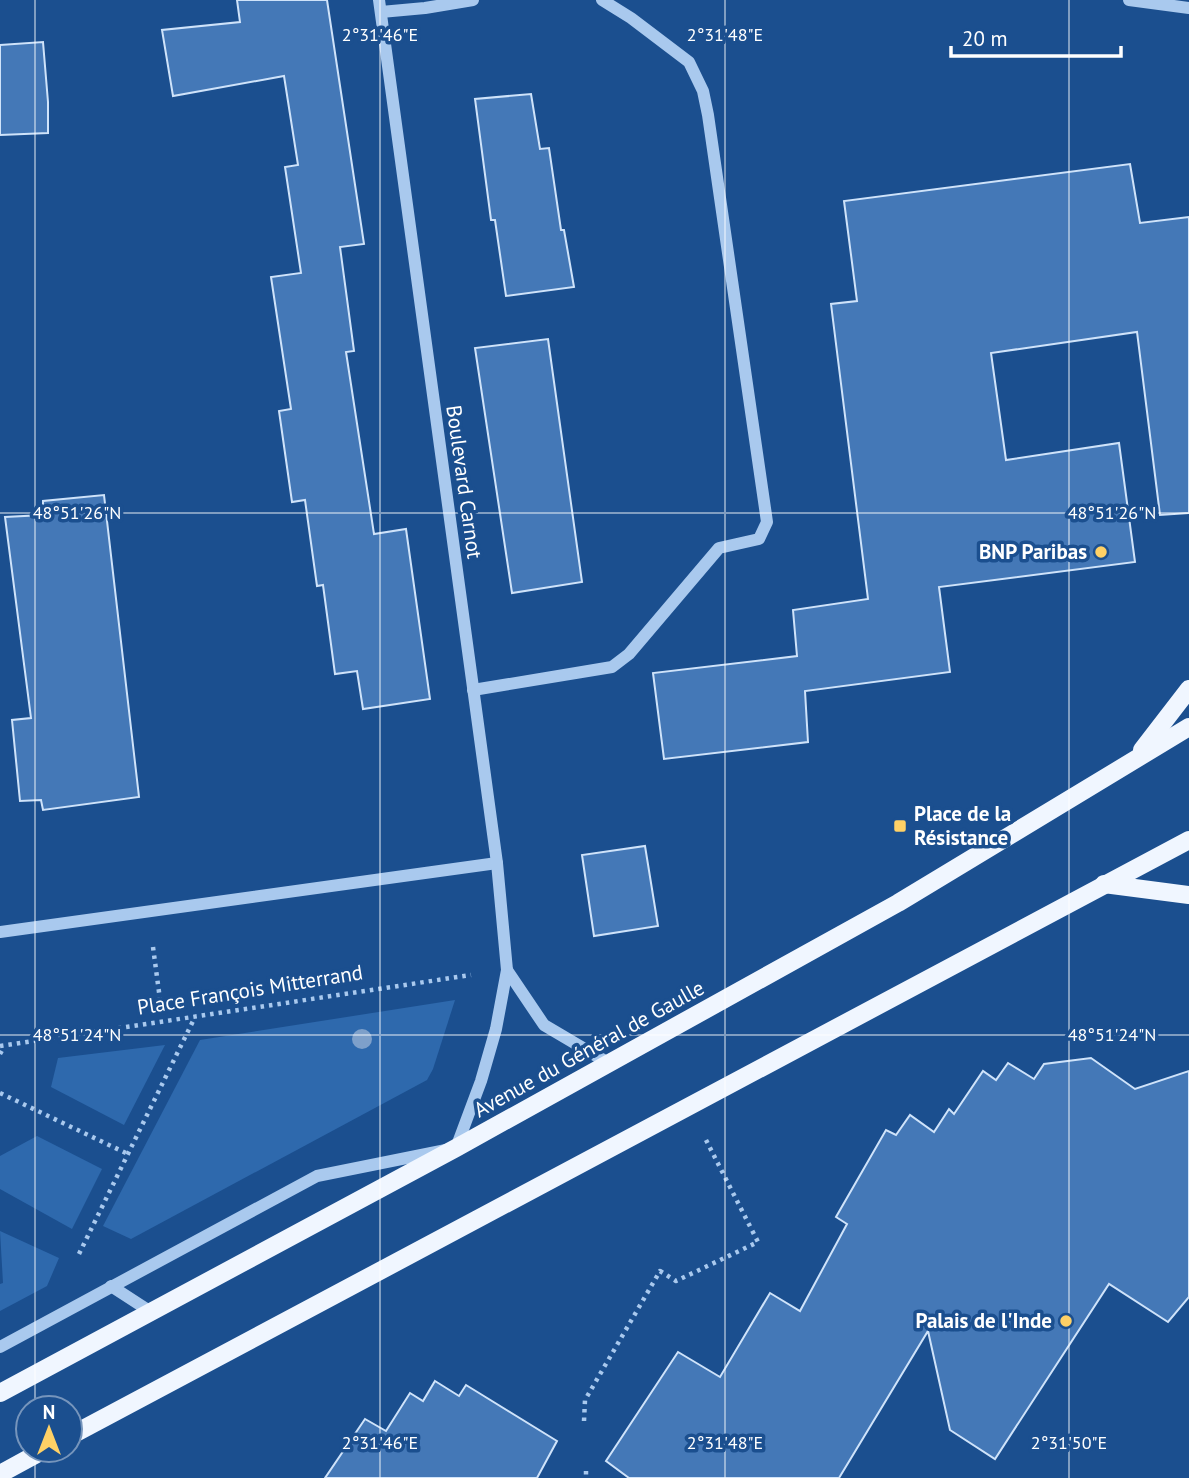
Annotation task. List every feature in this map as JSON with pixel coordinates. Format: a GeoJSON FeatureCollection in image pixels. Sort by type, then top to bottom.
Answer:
{"type":"FeatureCollection","features":[{"type":"Feature","properties":{"kind":"main road"},"geometry":{"type":"LineString","coordinates":[[1135,758],[1189,689]]}},
{"type":"Feature","properties":{"kind":"main road","name":"Avenue du Général de Gaulle"},"geometry":{"type":"LineString","coordinates":[[0,1393],[610,1064],[898,903],[1189,727]]}},
{"type":"Feature","properties":{"kind":"main road"},"geometry":{"type":"LineString","coordinates":[[84,1429],[1189,840]]}},
{"type":"Feature","properties":{"kind":"main road"},"geometry":{"type":"LineString","coordinates":[[1104,884],[1189,895]]}},
{"type":"Feature","properties":{"kind":"main road"},"geometry":{"type":"LineString","coordinates":[[0,1474],[18,1464]]}},
{"type":"Feature","properties":{"kind":"street"},"geometry":{"type":"LineString","coordinates":[[380,6],[473,0]]}},
{"type":"Feature","properties":{"kind":"street"},"geometry":{"type":"LineString","coordinates":[[473,690],[612,667],[629,654],[719,548],[759,539],[767,522],[712,138],[703,92],[689,62],[631,18],[602,0]]}},
{"type":"Feature","properties":{"kind":"street"},"geometry":{"type":"LineString","coordinates":[[1129,0],[1189,8]]}},
{"type":"Feature","properties":{"kind":"street","name":"Boulevard Carnot"},"geometry":{"type":"LineString","coordinates":[[380,6],[497,863],[507,970],[496,1029],[481,1081],[456,1148]]}},
{"type":"Feature","properties":{"kind":"street"},"geometry":{"type":"LineString","coordinates":[[0,932],[497,863]]}},
{"type":"Feature","properties":{"kind":"street","name":"Boulevard Carnot"},"geometry":{"type":"LineString","coordinates":[[507,970],[544,1025],[610,1064]]}},
{"type":"Feature","properties":{"kind":"street"},"geometry":{"type":"LineString","coordinates":[[0,1347],[317,1176],[456,1148]]}},
{"type":"Feature","properties":{"kind":"street"},"geometry":{"type":"LineString","coordinates":[[111,1286],[151,1312]]}},
{"type":"Feature","properties":{"kind":"path"},"geometry":{"type":"LineString","coordinates":[[149,911],[160,1007]]}},
{"type":"Feature","properties":{"kind":"path","name":"Place François Mitterrand"},"geometry":{"type":"LineString","coordinates":[[2,1047],[507,970]]}},
{"type":"Feature","properties":{"kind":"path"},"geometry":{"type":"LineString","coordinates":[[79,1254],[194,1018]]}},
{"type":"Feature","properties":{"kind":"path"},"geometry":{"type":"LineString","coordinates":[[0,1054],[2,1047]]}},
{"type":"Feature","properties":{"kind":"path"},"geometry":{"type":"LineString","coordinates":[[0,1093],[128,1154]]}},
{"type":"Feature","properties":{"kind":"path"},"geometry":{"type":"LineString","coordinates":[[584,1421],[585,1399],[660,1271],[676,1281],[758,1241],[689,1105]]}},
{"type":"Feature","properties":{"kind":"path"},"geometry":{"type":"LineString","coordinates":[[586,1471],[586,1478]]}},
{"type":"Feature","properties":{"kind":"shaded area"},"geometry":{"type":"Polygon","coordinates":[[[455,1000],[427,1080],[131,1239],[103,1226],[200,1040],[455,1000]]]}},
{"type":"Feature","properties":{"kind":"shaded area"},"geometry":{"type":"Polygon","coordinates":[[[165,1045],[124,1125],[51,1087],[58,1058],[165,1045]]]}},
{"type":"Feature","properties":{"kind":"shaded area"},"geometry":{"type":"Polygon","coordinates":[[[37,1136],[102,1169],[72,1229],[0,1189],[0,1156],[37,1136]]]}},
{"type":"Feature","properties":{"kind":"shaded area"},"geometry":{"type":"Polygon","coordinates":[[[0,1231],[59,1258],[47,1286],[0,1311],[0,1284],[3,1283],[0,1231]]]}},
{"type":"Feature","properties":{"kind":"building"},"geometry":{"type":"Polygon","coordinates":[[[237,0],[327,0],[364,244],[340,247],[354,351],[346,352],[374,534],[406,529],[430,699],[363,709],[357,671],[335,674],[323,585],[317,586],[305,500],[292,502],[279,411],[291,409],[271,277],[301,273],[285,167],[298,165],[284,76],[173,96],[162,30],[240,22],[237,0]]]}},
{"type":"Feature","properties":{"kind":"building"},"geometry":{"type":"Polygon","coordinates":[[[43,42],[48,133],[0,135],[0,45],[43,42]]]}},
{"type":"Feature","properties":{"kind":"building"},"geometry":{"type":"Polygon","coordinates":[[[531,94],[540,149],[549,148],[561,230],[564,230],[574,287],[506,296],[495,220],[491,220],[475,99],[531,94]]]}},
{"type":"Feature","properties":{"kind":"building"},"geometry":{"type":"Polygon","coordinates":[[[1130,164],[1140,223],[1189,217],[1189,513],[1160,515],[1137,332],[991,353],[1006,460],[1119,443],[1135,562],[939,587],[950,672],[805,691],[808,742],[664,759],[653,673],[797,656],[793,610],[868,599],[831,304],[857,301],[844,201],[1130,164]]]}},
{"type":"Feature","properties":{"kind":"building"},"geometry":{"type":"Polygon","coordinates":[[[548,339],[582,582],[512,593],[475,348],[548,339]]]}},
{"type":"Feature","properties":{"kind":"building"},"geometry":{"type":"Polygon","coordinates":[[[104,495],[139,797],[43,810],[41,800],[20,801],[12,720],[31,718],[5,517],[43,515],[43,501],[104,495]]]}},
{"type":"Feature","properties":{"kind":"building"},"geometry":{"type":"Polygon","coordinates":[[[645,846],[658,926],[594,936],[582,855],[645,846]]]}},
{"type":"Feature","properties":{"kind":"building"},"geometry":{"type":"Polygon","coordinates":[[[1091,1058],[1135,1089],[1189,1071],[1189,1297],[1168,1322],[1109,1284],[995,1459],[950,1430],[928,1331],[839,1478],[629,1478],[606,1461],[678,1352],[720,1377],[770,1293],[800,1311],[847,1224],[836,1217],[886,1130],[896,1135],[910,1115],[934,1132],[949,1109],[954,1114],[983,1071],[996,1080],[1008,1063],[1034,1079],[1044,1064],[1091,1058]]]}},
{"type":"Feature","properties":{"kind":"building"},"geometry":{"type":"Polygon","coordinates":[[[435,1381],[459,1396],[466,1385],[557,1441],[537,1478],[325,1478],[365,1419],[386,1431],[410,1393],[423,1401],[435,1381]]]}},
{"type":"Feature","properties":{"kind":"place","name":"BNP Paribas"},"geometry":{"type":"Point","coordinates":[1101,552]}},
{"type":"Feature","properties":{"kind":"place","name":"Place de la Résistance"},"geometry":{"type":"Point","coordinates":[900,826]}},
{"type":"Feature","properties":{"kind":"place","name":"Palais de l'Inde"},"geometry":{"type":"Point","coordinates":[1066,1321]}}]}
